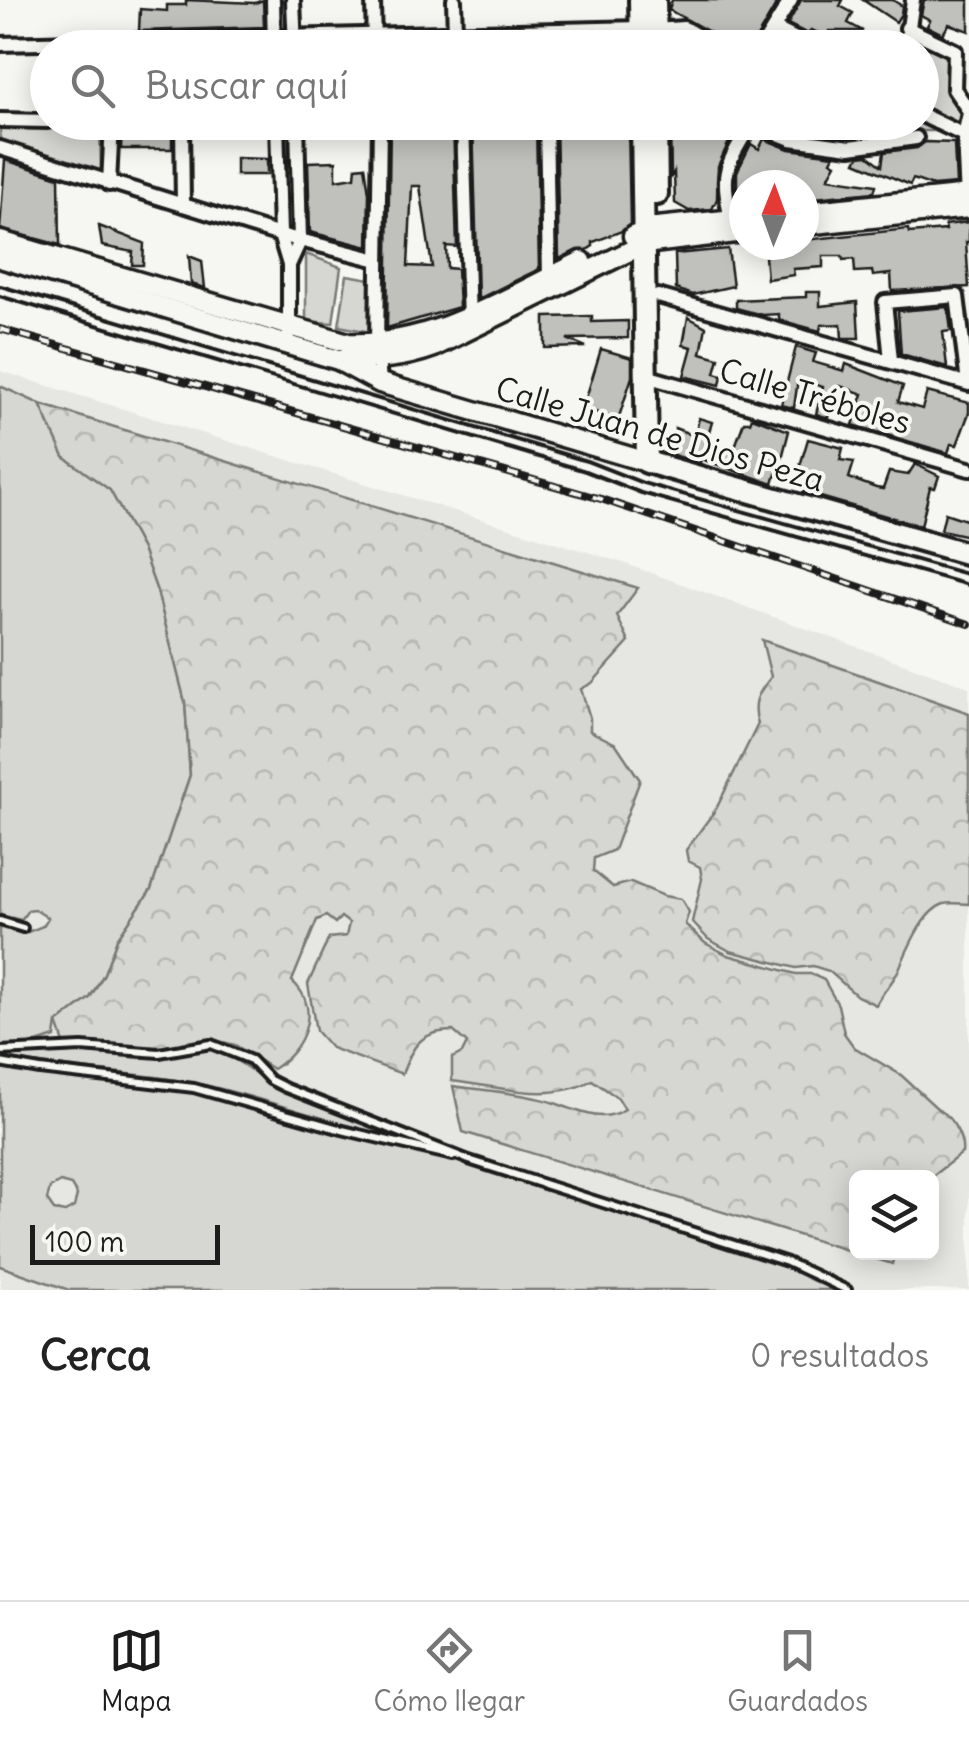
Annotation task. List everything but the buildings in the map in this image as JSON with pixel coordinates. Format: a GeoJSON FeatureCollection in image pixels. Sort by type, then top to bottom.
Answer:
{"type":"FeatureCollection","features":[{"type":"Feature","properties":{"kind":"main road"},"geometry":{"type":"LineString","coordinates":[[640,0],[646,30]]}},
{"type":"Feature","properties":{"kind":"main road"},"geometry":{"type":"LineString","coordinates":[[649,30],[655,0]]}},
{"type":"Feature","properties":{"kind":"main road"},"geometry":{"type":"LineString","coordinates":[[643,140],[650,236],[653,464]]}},
{"type":"Feature","properties":{"kind":"main road"},"geometry":{"type":"LineString","coordinates":[[652,378],[658,296],[650,236],[655,140]]}},
{"type":"Feature","properties":{"kind":"main road"},"geometry":{"type":"LineString","coordinates":[[819,211],[968,202]]}},
{"type":"Feature","properties":{"kind":"main road"},"geometry":{"type":"LineString","coordinates":[[819,224],[968,202]]}},
{"type":"Feature","properties":{"kind":"main road"},"geometry":{"type":"LineString","coordinates":[[469,322],[549,276],[650,236],[729,225]]}},
{"type":"Feature","properties":{"kind":"main road"},"geometry":{"type":"LineString","coordinates":[[378,352],[469,322],[650,236]]}},
{"type":"Feature","properties":{"kind":"main road","name":"Calle Juan de Dios Peza"},"geometry":{"type":"LineString","coordinates":[[0,241],[289,336],[380,383],[969,554]]}},
{"type":"Feature","properties":{"kind":"main road","name":"Calle Juan de Dios Peza"},"geometry":{"type":"LineString","coordinates":[[0,258],[289,336],[348,343],[378,352]]}},
{"type":"Feature","properties":{"kind":"main road","name":"Calle Juan de Dios Peza"},"geometry":{"type":"LineString","coordinates":[[338,360],[378,352]]}},
{"type":"Feature","properties":{"kind":"street"},"geometry":{"type":"LineString","coordinates":[[273,0],[274,30]]}},
{"type":"Feature","properties":{"kind":"street"},"geometry":{"type":"LineString","coordinates":[[293,0],[294,30]]}},
{"type":"Feature","properties":{"kind":"street"},"geometry":{"type":"LineString","coordinates":[[373,0],[374,30]]}},
{"type":"Feature","properties":{"kind":"street"},"geometry":{"type":"LineString","coordinates":[[454,0],[456,30]]}},
{"type":"Feature","properties":{"kind":"street"},"geometry":{"type":"LineString","coordinates":[[778,30],[774,28],[791,0]]}},
{"type":"Feature","properties":{"kind":"street"},"geometry":{"type":"LineString","coordinates":[[911,30],[907,28],[913,0]]}},
{"type":"Feature","properties":{"kind":"street"},"geometry":{"type":"LineString","coordinates":[[939,43],[955,50],[954,89],[969,112],[964,135],[968,202]]}},
{"type":"Feature","properties":{"kind":"street"},"geometry":{"type":"LineString","coordinates":[[0,44],[30,44]]}},
{"type":"Feature","properties":{"kind":"street"},"geometry":{"type":"LineString","coordinates":[[0,120],[30,121]]}},
{"type":"Feature","properties":{"kind":"street"},"geometry":{"type":"LineString","coordinates":[[939,124],[964,135]]}},
{"type":"Feature","properties":{"kind":"street"},"geometry":{"type":"LineString","coordinates":[[109,184],[111,140]]}},
{"type":"Feature","properties":{"kind":"street"},"geometry":{"type":"LineString","coordinates":[[182,140],[184,205]]}},
{"type":"Feature","properties":{"kind":"street"},"geometry":{"type":"LineString","coordinates":[[277,140],[280,235],[289,266],[289,336]]}},
{"type":"Feature","properties":{"kind":"street"},"geometry":{"type":"LineString","coordinates":[[289,266],[300,240],[297,140]]}},
{"type":"Feature","properties":{"kind":"street"},"geometry":{"type":"LineString","coordinates":[[380,140],[380,383]]}},
{"type":"Feature","properties":{"kind":"street"},"geometry":{"type":"LineString","coordinates":[[464,140],[469,322]]}},
{"type":"Feature","properties":{"kind":"street"},"geometry":{"type":"LineString","coordinates":[[546,140],[549,276]]}},
{"type":"Feature","properties":{"kind":"street"},"geometry":{"type":"LineString","coordinates":[[729,198],[724,186],[728,164],[741,140]]}},
{"type":"Feature","properties":{"kind":"street"},"geometry":{"type":"LineString","coordinates":[[798,140],[850,147],[880,140]]}},
{"type":"Feature","properties":{"kind":"street"},"geometry":{"type":"LineString","coordinates":[[0,148],[280,235],[378,260]]}},
{"type":"Feature","properties":{"kind":"street"},"geometry":{"type":"LineString","coordinates":[[658,296],[968,384],[958,296],[884,302],[891,360]]}},
{"type":"Feature","properties":{"kind":"street","name":"Calle Tréboles"},"geometry":{"type":"LineString","coordinates":[[652,378],[969,468]]}},
{"type":"Feature","properties":{"kind":"lane"},"geometry":{"type":"LineString","coordinates":[[0,291],[600,470],[642,488],[969,580]]}},
{"type":"Feature","properties":{"kind":"lane"},"geometry":{"type":"LineString","coordinates":[[0,921],[23,928]]}},
{"type":"Feature","properties":{"kind":"lane"},"geometry":{"type":"LineString","coordinates":[[0,1052],[82,1048],[159,1053],[211,1044],[251,1060],[270,1080],[286,1088],[469,1160],[788,1262],[846,1290]]}},
{"type":"Feature","properties":{"kind":"lane"},"geometry":{"type":"LineString","coordinates":[[0,1062],[194,1088],[342,1130],[469,1160]]}},
{"type":"Feature","properties":{"kind":"shaded area"},"geometry":{"type":"Polygon","coordinates":[[[0,371],[623,563],[969,687],[969,1290],[0,1290],[0,371]]]}},
{"type":"Feature","properties":{"kind":"green space"},"geometry":{"type":"Polygon","coordinates":[[[939,52],[954,58],[966,122],[961,131],[939,131],[939,52]]]}},
{"type":"Feature","properties":{"kind":"green space"},"geometry":{"type":"Polygon","coordinates":[[[0,128],[30,128],[30,140],[100,140],[101,172],[0,141],[0,128]]]}},
{"type":"Feature","properties":{"kind":"green space"},"geometry":{"type":"Polygon","coordinates":[[[306,254],[341,267],[333,323],[306,321],[306,254]]]}},
{"type":"Feature","properties":{"kind":"green space"},"geometry":{"type":"Polygon","coordinates":[[[347,275],[376,280],[370,332],[339,326],[347,275]]]}},
{"type":"Feature","properties":{"kind":"green space"},"geometry":{"type":"Polygon","coordinates":[[[0,386],[40,404],[64,457],[110,490],[142,549],[157,591],[185,702],[190,775],[151,890],[117,939],[90,998],[57,1023],[55,1037],[27,1046],[0,1048],[0,922],[28,932],[43,926],[48,918],[34,909],[28,910],[21,920],[0,915],[0,386]]]}},
{"type":"Feature","properties":{"kind":"green space"},"geometry":{"type":"Polygon","coordinates":[[[40,404],[638,588],[617,616],[629,642],[592,683],[581,689],[590,731],[616,744],[640,780],[614,850],[594,858],[593,871],[613,887],[631,882],[681,899],[689,912],[685,924],[705,943],[728,955],[824,980],[838,1005],[844,1033],[854,1047],[901,1075],[945,1114],[959,1135],[962,1153],[939,1171],[849,1170],[849,1251],[463,1132],[453,1086],[530,1097],[594,1115],[615,1114],[625,1109],[618,1098],[592,1080],[576,1087],[542,1092],[452,1081],[452,1058],[462,1053],[467,1043],[453,1031],[433,1034],[419,1042],[402,1074],[331,1048],[316,1031],[308,984],[329,938],[346,936],[349,923],[341,917],[335,923],[326,916],[317,920],[292,981],[306,1004],[305,1029],[293,1052],[273,1069],[235,1045],[211,1039],[159,1050],[64,1043],[57,1023],[90,998],[117,939],[151,890],[190,775],[185,702],[157,591],[142,549],[110,490],[64,457],[40,404]]]}},
{"type":"Feature","properties":{"kind":"green space"},"geometry":{"type":"Polygon","coordinates":[[[762,640],[969,713],[969,904],[944,904],[929,915],[876,1005],[857,996],[829,971],[813,966],[796,968],[730,951],[708,939],[692,922],[702,879],[700,867],[688,861],[686,850],[716,809],[758,724],[757,699],[771,677],[762,640]]]}},
{"type":"Feature","properties":{"kind":"green space"},"geometry":{"type":"Polygon","coordinates":[[[211,1049],[286,1091],[427,1146],[213,1087],[0,1057],[67,1051],[140,1058],[211,1049]]]}},
{"type":"Feature","properties":{"kind":"green space"},"geometry":{"type":"Polygon","coordinates":[[[0,1065],[190,1089],[339,1132],[479,1165],[776,1259],[841,1290],[69,1290],[0,1266],[0,1065]],[[60,1182],[50,1188],[47,1200],[54,1210],[65,1212],[74,1207],[77,1195],[71,1185],[60,1182]]]}},
{"type":"Feature","properties":{"kind":"railway"},"geometry":{"type":"LineString","coordinates":[[0,329],[601,499],[969,624]]}}]}
